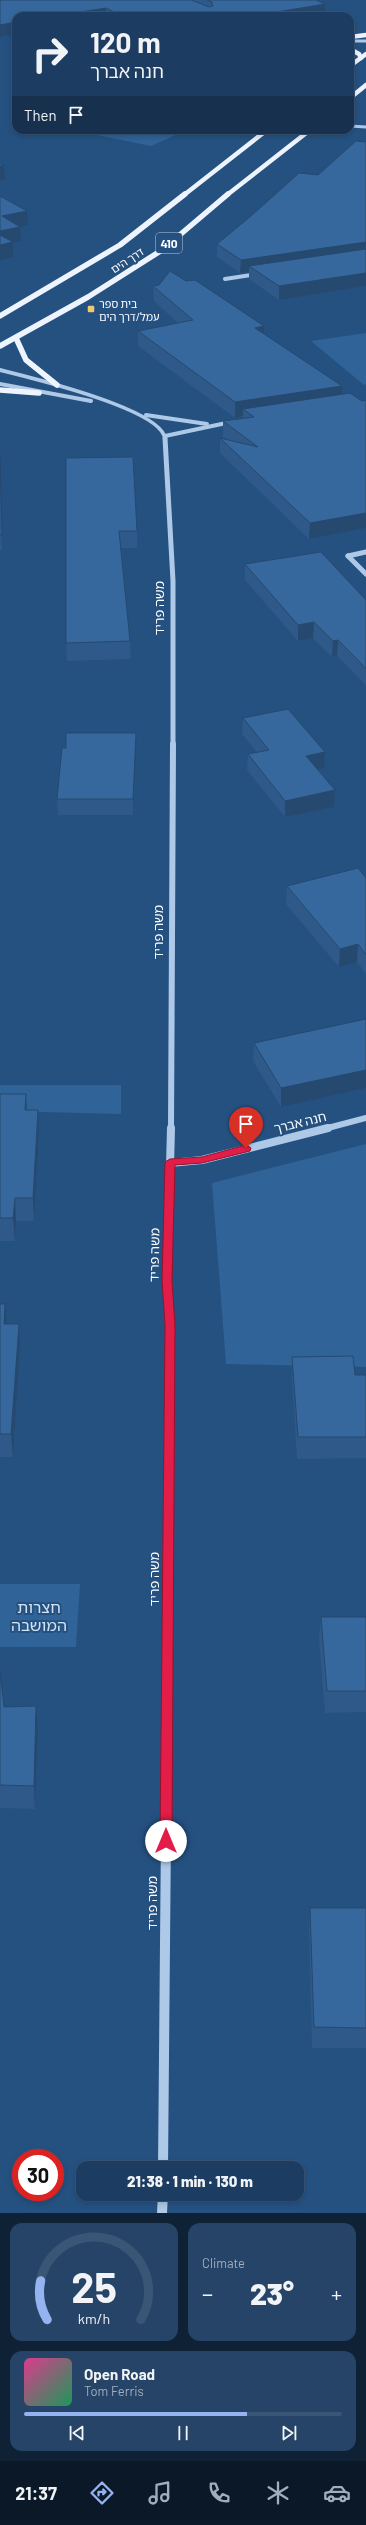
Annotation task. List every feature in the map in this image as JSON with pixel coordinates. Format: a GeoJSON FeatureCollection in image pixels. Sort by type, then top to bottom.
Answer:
{"type":"FeatureCollection","features":[{"type":"Feature","properties":{"kind":"main road"},"geometry":{"type":"LineString","coordinates":[[354,36],[366,35]]}},
{"type":"Feature","properties":{"kind":"main road"},"geometry":{"type":"LineString","coordinates":[[354,51],[364,56]]}},
{"type":"Feature","properties":{"kind":"main road"},"geometry":{"type":"LineString","coordinates":[[354,63],[364,56]]}},
{"type":"Feature","properties":{"kind":"main road"},"geometry":{"type":"LineString","coordinates":[[354,95],[366,85]]}},
{"type":"Feature","properties":{"kind":"main road","name":"דרך הים"},"geometry":{"type":"LineString","coordinates":[[0,316],[120,245],[262,134]]}},
{"type":"Feature","properties":{"kind":"main road","name":"דרך הים"},"geometry":{"type":"LineString","coordinates":[[0,346],[88,297],[162,250],[223,198],[305,134]]}},
{"type":"Feature","properties":{"kind":"main road"},"geometry":{"type":"LineString","coordinates":[[16,338],[18,349],[32,368],[57,385]]}},
{"type":"Feature","properties":{"kind":"main road"},"geometry":{"type":"LineString","coordinates":[[0,390],[39,393]]}},
{"type":"Feature","properties":{"kind":"street"},"geometry":{"type":"LineString","coordinates":[[354,41],[366,41]]}},
{"type":"Feature","properties":{"kind":"street"},"geometry":{"type":"LineString","coordinates":[[354,126],[366,127]]}},
{"type":"Feature","properties":{"kind":"street"},"geometry":{"type":"LineString","coordinates":[[225,279],[264,273]]}},
{"type":"Feature","properties":{"kind":"street"},"geometry":{"type":"LineString","coordinates":[[0,370],[57,385],[107,404]]}},
{"type":"Feature","properties":{"kind":"street"},"geometry":{"type":"LineString","coordinates":[[0,384],[39,393],[107,404],[158,418],[215,424]]}},
{"type":"Feature","properties":{"kind":"street"},"geometry":{"type":"LineString","coordinates":[[135,411],[161,428],[165,436],[215,424],[238,421]]}},
{"type":"Feature","properties":{"kind":"street","name":"משה פריד"},"geometry":{"type":"LineString","coordinates":[[163,2161],[170,1325],[167,1281],[170,1162],[173,581],[165,436]]}},
{"type":"Feature","properties":{"kind":"street"},"geometry":{"type":"LineString","coordinates":[[366,552],[348,556],[366,574]]}},
{"type":"Feature","properties":{"kind":"street","name":"חנה אברך"},"geometry":{"type":"LineString","coordinates":[[170,1162],[202,1160],[366,1118]]}},
{"type":"Feature","properties":{"kind":"street"},"geometry":{"type":"LineString","coordinates":[[162,2201],[162,2213]]}},
{"type":"Feature","properties":{"kind":"green space"},"geometry":{"type":"Polygon","coordinates":[[[92,134],[178,134],[151,146],[92,134]]]}},
{"type":"Feature","properties":{"kind":"green space"},"geometry":{"type":"Polygon","coordinates":[[[366,333],[366,384],[364,385],[311,341],[366,333]]]}},
{"type":"Feature","properties":{"kind":"green space"},"geometry":{"type":"Polygon","coordinates":[[[0,1085],[121,1085],[121,1114],[0,1111],[0,1085]]]}},
{"type":"Feature","properties":{"kind":"green space"},"geometry":{"type":"Polygon","coordinates":[[[366,1144],[366,1367],[226,1364],[212,1183],[366,1144]]]}},
{"type":"Feature","properties":{"kind":"green space","name":"חצרות המושבה"},"geometry":{"type":"Polygon","coordinates":[[[0,1584],[80,1584],[76,1647],[0,1647],[0,1584]]]}},
{"type":"Feature","properties":{"kind":"building"},"geometry":{"type":"Polygon","coordinates":[[[0,0],[191,0],[209,7],[213,6],[212,2],[207,0],[316,0],[325,4],[277,12],[114,12],[106,8],[80,12],[12,12],[12,23],[0,25],[0,0]]]}},
{"type":"Feature","properties":{"kind":"building"},"geometry":{"type":"Polygon","coordinates":[[[356,141],[366,142],[366,242],[241,260],[217,244],[299,173],[318,175],[356,141]]]}},
{"type":"Feature","properties":{"kind":"building"},"geometry":{"type":"Polygon","coordinates":[[[0,196],[27,211],[2,216],[20,227],[0,231],[0,196]]]}},
{"type":"Feature","properties":{"kind":"building"},"geometry":{"type":"Polygon","coordinates":[[[0,235],[13,242],[0,245],[0,235]]]}},
{"type":"Feature","properties":{"kind":"building"},"geometry":{"type":"Polygon","coordinates":[[[366,249],[366,273],[279,286],[249,266],[366,249]]]}},
{"type":"Feature","properties":{"kind":"building"},"geometry":{"type":"Polygon","coordinates":[[[170,271],[186,281],[195,280],[264,326],[255,328],[342,386],[235,402],[138,331],[193,320],[153,286],[159,285],[170,271]]]}},
{"type":"Feature","properties":{"kind":"building"},"geometry":{"type":"Polygon","coordinates":[[[350,393],[362,401],[366,400],[366,513],[310,523],[220,438],[258,447],[223,421],[254,417],[243,409],[350,393]]]}},
{"type":"Feature","properties":{"kind":"building"},"geometry":{"type":"Polygon","coordinates":[[[0,456],[2,535],[0,535],[0,456]]]}},
{"type":"Feature","properties":{"kind":"building"},"geometry":{"type":"Polygon","coordinates":[[[133,457],[137,531],[119,531],[130,641],[66,643],[66,458],[133,457]]]}},
{"type":"Feature","properties":{"kind":"building"},"geometry":{"type":"Polygon","coordinates":[[[321,552],[366,600],[366,669],[338,640],[333,641],[314,622],[298,625],[245,564],[321,552]]]}},
{"type":"Feature","properties":{"kind":"building"},"geometry":{"type":"Polygon","coordinates":[[[288,709],[325,752],[306,756],[335,790],[285,801],[248,754],[269,750],[243,718],[288,709]]]}},
{"type":"Feature","properties":{"kind":"building"},"geometry":{"type":"Polygon","coordinates":[[[66,733],[136,733],[133,799],[57,799],[62,748],[66,748],[66,733]]]}},
{"type":"Feature","properties":{"kind":"building"},"geometry":{"type":"Polygon","coordinates":[[[358,868],[366,878],[366,955],[358,944],[340,949],[287,886],[358,868]]]}},
{"type":"Feature","properties":{"kind":"building"},"geometry":{"type":"Polygon","coordinates":[[[366,1019],[366,1070],[281,1088],[254,1043],[366,1019]]]}},
{"type":"Feature","properties":{"kind":"building"},"geometry":{"type":"Polygon","coordinates":[[[0,1094],[26,1094],[25,1110],[38,1110],[33,1198],[15,1198],[13,1218],[0,1218],[0,1094]]]}},
{"type":"Feature","properties":{"kind":"building"},"geometry":{"type":"Polygon","coordinates":[[[0,1304],[5,1304],[4,1324],[19,1324],[11,1434],[0,1434],[0,1304]]]}},
{"type":"Feature","properties":{"kind":"building"},"geometry":{"type":"Polygon","coordinates":[[[353,1356],[355,1375],[366,1375],[366,1437],[298,1437],[292,1357],[353,1356]]]}},
{"type":"Feature","properties":{"kind":"building"},"geometry":{"type":"Polygon","coordinates":[[[321,1617],[366,1617],[366,1691],[327,1691],[321,1617]]]}},
{"type":"Feature","properties":{"kind":"building"},"geometry":{"type":"Polygon","coordinates":[[[0,1672],[4,1707],[36,1706],[34,1786],[0,1785],[0,1672]]]}},
{"type":"Feature","properties":{"kind":"building"},"geometry":{"type":"Polygon","coordinates":[[[310,1908],[366,1908],[366,2028],[314,2027],[310,1908]]]}},
{"type":"Feature","properties":{"kind":"place","name":"בית ספר עמל/דרך הים"},"geometry":{"type":"Point","coordinates":[91,309]}},
{"type":"Feature","properties":{"kind":"route"},"geometry":{"type":"LineString","coordinates":[[166,1841],[170,1325],[167,1281],[170,1162],[202,1160],[246,1148]]}}]}
